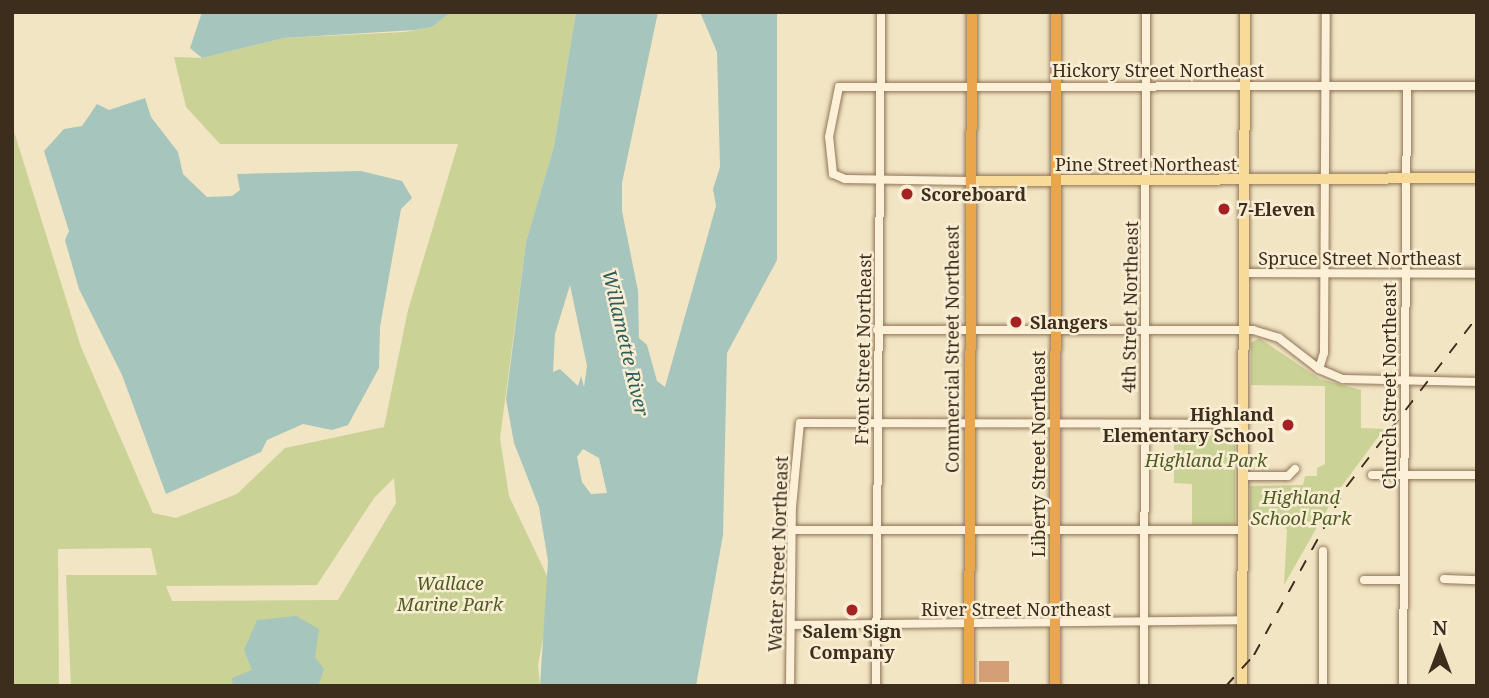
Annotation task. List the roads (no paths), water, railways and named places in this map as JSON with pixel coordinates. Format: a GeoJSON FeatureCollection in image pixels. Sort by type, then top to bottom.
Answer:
{"type":"FeatureCollection","features":[{"type":"Feature","properties":{"kind":"highway","name":"Commercial Street Northeast"},"geometry":{"type":"LineString","coordinates":[[969,686],[969,181],[972,12]]}},
{"type":"Feature","properties":{"kind":"highway","name":"Liberty Street Northeast"},"geometry":{"type":"LineString","coordinates":[[1055,686],[1056,12]]}},
{"type":"Feature","properties":{"kind":"main road"},"geometry":{"type":"LineString","coordinates":[[1242,686],[1245,12]]}},
{"type":"Feature","properties":{"kind":"main road","name":"Pine Street Northeast"},"geometry":{"type":"LineString","coordinates":[[969,181],[1473,181]]}},
{"type":"Feature","properties":{"kind":"street","name":"Front Street Northeast"},"geometry":{"type":"LineString","coordinates":[[876,686],[881,12]]}},
{"type":"Feature","properties":{"kind":"street","name":"4th Street Northeast"},"geometry":{"type":"LineString","coordinates":[[1144,686],[1146,12]]}},
{"type":"Feature","properties":{"kind":"street"},"geometry":{"type":"LineString","coordinates":[[1319,369],[1324,353],[1325,12]]}},
{"type":"Feature","properties":{"kind":"street","name":"Church Street Northeast"},"geometry":{"type":"LineString","coordinates":[[1403,686],[1407,86]]}},
{"type":"Feature","properties":{"kind":"street","name":"Hickory Street Northeast"},"geometry":{"type":"LineString","coordinates":[[829,169],[829,137],[839,87],[1477,86]]}},
{"type":"Feature","properties":{"kind":"street","name":"Pine Street Northeast"},"geometry":{"type":"LineString","coordinates":[[829,169],[845,179],[969,181]]}},
{"type":"Feature","properties":{"kind":"street","name":"Spruce Street Northeast"},"geometry":{"type":"LineString","coordinates":[[1243,274],[1477,274]]}},
{"type":"Feature","properties":{"kind":"street"},"geometry":{"type":"LineString","coordinates":[[877,330],[1242,330],[1279,338],[1319,369],[1343,379],[1477,382]]}},
{"type":"Feature","properties":{"kind":"street","name":"Water Street Northeast"},"geometry":{"type":"LineString","coordinates":[[790,686],[791,530],[800,423],[877,424]]}},
{"type":"Feature","properties":{"kind":"street"},"geometry":{"type":"LineString","coordinates":[[877,424],[1242,424]]}},
{"type":"Feature","properties":{"kind":"street"},"geometry":{"type":"LineString","coordinates":[[1242,476],[1288,475],[1295,469]]}},
{"type":"Feature","properties":{"kind":"street"},"geometry":{"type":"LineString","coordinates":[[1372,475],[1477,475]]}},
{"type":"Feature","properties":{"kind":"street"},"geometry":{"type":"LineString","coordinates":[[791,530],[1242,530]]}},
{"type":"Feature","properties":{"kind":"street"},"geometry":{"type":"LineString","coordinates":[[1323,551],[1323,686]]}},
{"type":"Feature","properties":{"kind":"street"},"geometry":{"type":"LineString","coordinates":[[1444,579],[1477,580]]}},
{"type":"Feature","properties":{"kind":"street"},"geometry":{"type":"LineString","coordinates":[[1364,580],[1403,580]]}},
{"type":"Feature","properties":{"kind":"street","name":"River Street Northeast"},"geometry":{"type":"LineString","coordinates":[[791,625],[1144,625],[1241,620]]}},
{"type":"Feature","properties":{"kind":"water"},"geometry":{"type":"Polygon","coordinates":[[[202,12],[451,12],[432,27],[284,38],[202,58],[190,48],[202,12]]]}},
{"type":"Feature","properties":{"kind":"water","name":"Willamette River"},"geometry":{"type":"Polygon","coordinates":[[[576,12],[658,12],[622,183],[622,211],[638,291],[639,338],[647,345],[657,381],[665,387],[716,206],[713,189],[720,167],[717,52],[700,12],[777,12],[777,260],[727,353],[723,535],[696,686],[540,686],[548,561],[539,507],[514,443],[506,399],[526,242],[554,146],[576,12]],[[570,285],[555,334],[553,372],[560,369],[578,386],[581,376],[584,387],[587,366],[570,285]],[[583,449],[577,457],[582,482],[591,494],[607,493],[599,458],[583,449]]]}},
{"type":"Feature","properties":{"kind":"water"},"geometry":{"type":"Polygon","coordinates":[[[145,98],[151,117],[178,152],[183,174],[207,197],[232,196],[240,190],[237,174],[361,171],[402,181],[412,198],[401,209],[380,327],[379,368],[348,425],[332,430],[303,424],[267,440],[261,452],[166,494],[122,375],[79,289],[65,240],[69,231],[44,151],[64,129],[82,126],[97,104],[109,110],[145,98]]]}},
{"type":"Feature","properties":{"kind":"water"},"geometry":{"type":"Polygon","coordinates":[[[296,616],[319,629],[315,657],[324,669],[318,686],[233,686],[232,678],[252,670],[244,650],[257,620],[296,616]]]}},
{"type":"Feature","properties":{"kind":"railway"},"geometry":{"type":"LineString","coordinates":[[1226,686],[1254,655],[1347,486],[1477,317]]}},
{"type":"Feature","properties":{"kind":"place","name":"Scoreboard"},"geometry":{"type":"Point","coordinates":[907,194]}},
{"type":"Feature","properties":{"kind":"place","name":"7-Eleven"},"geometry":{"type":"Point","coordinates":[1224,209]}},
{"type":"Feature","properties":{"kind":"place","name":"Slangers"},"geometry":{"type":"Point","coordinates":[1016,322]}},
{"type":"Feature","properties":{"kind":"place","name":"Highland Elementary School"},"geometry":{"type":"Point","coordinates":[1288,425]}},
{"type":"Feature","properties":{"kind":"place","name":"Salem Sign Company"},"geometry":{"type":"Point","coordinates":[852,610]}},
{"type":"Feature","properties":{"kind":"park label","name":"Highland Park"},"geometry":{"type":"Point","coordinates":[1206,460]}},
{"type":"Feature","properties":{"kind":"park label","name":"Highland School Park"},"geometry":{"type":"Point","coordinates":[1301,508]}},
{"type":"Feature","properties":{"kind":"park label","name":"Wallace Marine Park"},"geometry":{"type":"Point","coordinates":[450,594]}}]}
